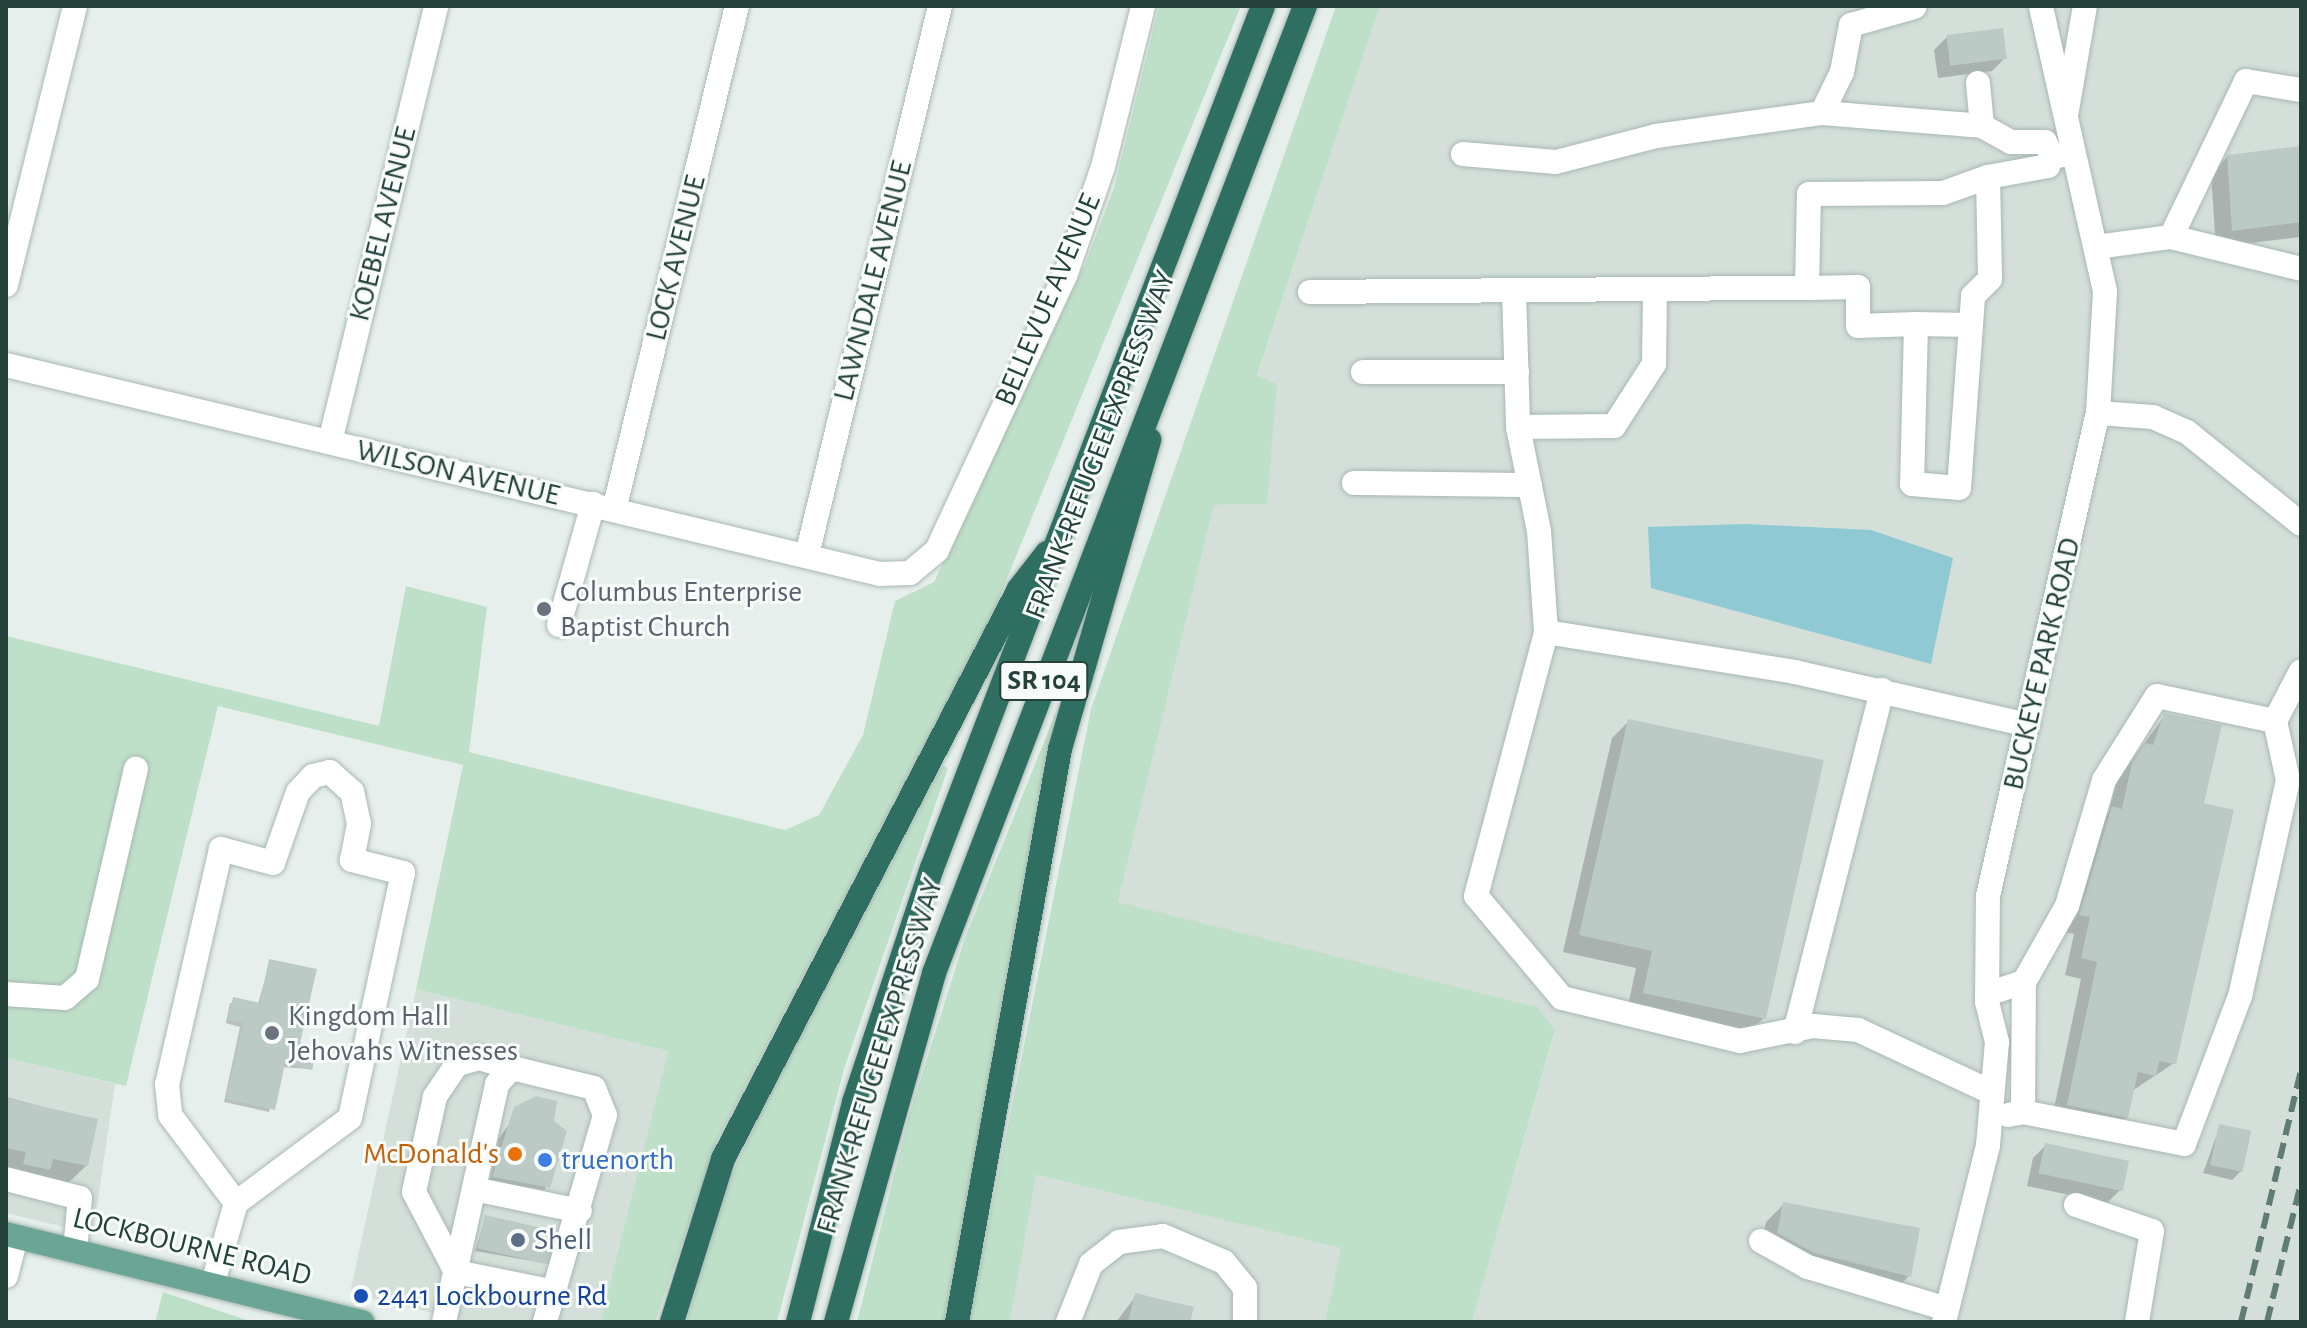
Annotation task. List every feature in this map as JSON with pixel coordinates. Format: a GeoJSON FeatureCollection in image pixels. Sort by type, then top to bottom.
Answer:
{"type":"FeatureCollection","features":[{"type":"Feature","properties":{"kind":"highway","name":"FRANK-REFUGEE EXPRESSWAY"},"geometry":{"type":"LineString","coordinates":[[798,1322],[898,964],[1263,6]]}},
{"type":"Feature","properties":{"kind":"highway","name":"FRANK-REFUGEE EXPRESSWAY"},"geometry":{"type":"LineString","coordinates":[[836,1322],[934,973],[1305,6]]}},
{"type":"Feature","properties":{"kind":"highway"},"geometry":{"type":"LineString","coordinates":[[957,1322],[1060,749],[1145,467],[1158,391]]}},
{"type":"Feature","properties":{"kind":"highway"},"geometry":{"type":"LineString","coordinates":[[672,1322],[729,1146],[1019,589],[1063,532]]}},
{"type":"Feature","properties":{"kind":"main road","name":"LOCKBOURNE ROAD"},"geometry":{"type":"LineString","coordinates":[[11,1236],[213,1283],[362,1322]]}},
{"type":"Feature","properties":{"kind":"street"},"geometry":{"type":"LineString","coordinates":[[6,285],[75,6]]}},
{"type":"Feature","properties":{"kind":"street","name":"KOEBEL AVENUE"},"geometry":{"type":"LineString","coordinates":[[330,442],[436,6]]}},
{"type":"Feature","properties":{"kind":"street","name":"LOCK AVENUE"},"geometry":{"type":"LineString","coordinates":[[559,625],[604,507],[737,6]]}},
{"type":"Feature","properties":{"kind":"street","name":"LAWNDALE AVENUE"},"geometry":{"type":"LineString","coordinates":[[807,555],[940,6]]}},
{"type":"Feature","properties":{"kind":"street","name":"BELLEVUE AVENUE"},"geometry":{"type":"LineString","coordinates":[[910,573],[937,550],[1065,276],[1103,167],[1143,6]]}},
{"type":"Feature","properties":{"kind":"street","name":"BUCKEYE PARK ROAD"},"geometry":{"type":"LineString","coordinates":[[1946,1315],[1990,1118],[1997,1042],[1987,994],[1988,896],[2098,413],[2105,291],[2096,247],[2063,155],[2065,116],[2041,6]]}},
{"type":"Feature","properties":{"kind":"street"},"geometry":{"type":"LineString","coordinates":[[2065,116],[2085,6]]}},
{"type":"Feature","properties":{"kind":"street"},"geometry":{"type":"LineString","coordinates":[[1822,113],[1842,72],[1851,25],[1914,7]]}},
{"type":"Feature","properties":{"kind":"street"},"geometry":{"type":"LineString","coordinates":[[2171,237],[2246,81],[2301,90]]}},
{"type":"Feature","properties":{"kind":"street"},"geometry":{"type":"LineString","coordinates":[[1978,83],[1982,126]]}},
{"type":"Feature","properties":{"kind":"street"},"geometry":{"type":"LineString","coordinates":[[1463,154],[1556,162],[1656,136],[1822,113],[1982,126],[2011,142],[2045,142],[2063,155],[2048,166],[1988,177],[1943,193],[1809,194],[1807,288]]}},
{"type":"Feature","properties":{"kind":"street"},"geometry":{"type":"LineString","coordinates":[[1916,324],[1912,484],[1959,488],[1973,296],[1990,279],[1988,177]]}},
{"type":"Feature","properties":{"kind":"street"},"geometry":{"type":"LineString","coordinates":[[2096,247],[2171,237],[2301,269]]}},
{"type":"Feature","properties":{"kind":"street"},"geometry":{"type":"LineString","coordinates":[[1310,292],[1858,287],[1858,326],[1971,325]]}},
{"type":"Feature","properties":{"kind":"street"},"geometry":{"type":"LineString","coordinates":[[1518,427],[1614,426],[1654,364],[1655,289]]}},
{"type":"Feature","properties":{"kind":"street"},"geometry":{"type":"LineString","coordinates":[[1514,290],[1518,427],[1530,485],[1546,632],[1476,896],[1562,998],[1740,1041],[1813,1026],[1858,1030],[1991,1092]]}},
{"type":"Feature","properties":{"kind":"street","name":"WILSON AVENUE"},"geometry":{"type":"LineString","coordinates":[[6,365],[880,574],[910,573]]}},
{"type":"Feature","properties":{"kind":"street"},"geometry":{"type":"LineString","coordinates":[[1363,372],[1517,372]]}},
{"type":"Feature","properties":{"kind":"street"},"geometry":{"type":"LineString","coordinates":[[2098,413],[2153,417],[2187,432],[2301,524]]}},
{"type":"Feature","properties":{"kind":"street"},"geometry":{"type":"LineString","coordinates":[[1354,483],[1530,485]]}},
{"type":"Feature","properties":{"kind":"street"},"geometry":{"type":"LineString","coordinates":[[1546,632],[1892,692],[2028,725]]}},
{"type":"Feature","properties":{"kind":"street"},"geometry":{"type":"LineString","coordinates":[[1990,1118],[2023,1112],[2184,1144],[2240,996],[2288,780],[2275,721],[2301,671]]}},
{"type":"Feature","properties":{"kind":"street"},"geometry":{"type":"LineString","coordinates":[[1795,1032],[1892,692]]}},
{"type":"Feature","properties":{"kind":"street"},"geometry":{"type":"LineString","coordinates":[[2023,1112],[2024,982],[2067,906],[2104,780],[2157,696],[2275,721]]}},
{"type":"Feature","properties":{"kind":"street"},"geometry":{"type":"LineString","coordinates":[[6,994],[65,998],[87,979],[136,769]]}},
{"type":"Feature","properties":{"kind":"street"},"geometry":{"type":"LineString","coordinates":[[213,1283],[236,1203],[350,1118],[403,873],[352,860],[359,824],[352,792],[330,772],[313,776],[298,792],[273,863],[221,849],[167,1084],[170,1115],[236,1203]]}},
{"type":"Feature","properties":{"kind":"street"},"geometry":{"type":"LineString","coordinates":[[1987,994],[2024,982]]}},
{"type":"Feature","properties":{"kind":"street"},"geometry":{"type":"LineString","coordinates":[[456,1272],[414,1192],[435,1097],[457,1064],[480,1058],[594,1088],[605,1115],[580,1211],[545,1322]]}},
{"type":"Feature","properties":{"kind":"street"},"geometry":{"type":"LineString","coordinates":[[444,1322],[497,1084],[512,1068]]}},
{"type":"Feature","properties":{"kind":"street"},"geometry":{"type":"LineString","coordinates":[[6,1179],[80,1198],[75,1250]]}},
{"type":"Feature","properties":{"kind":"street"},"geometry":{"type":"LineString","coordinates":[[474,1189],[580,1211]]}},
{"type":"Feature","properties":{"kind":"street"},"geometry":{"type":"LineString","coordinates":[[2076,1205],[2152,1231],[2137,1322]]}},
{"type":"Feature","properties":{"kind":"street"},"geometry":{"type":"LineString","coordinates":[[6,1276],[11,1236]]}},
{"type":"Feature","properties":{"kind":"street"},"geometry":{"type":"LineString","coordinates":[[1068,1322],[1091,1264],[1119,1242],[1163,1236],[1224,1262],[1245,1288],[1245,1322]]}},
{"type":"Feature","properties":{"kind":"street"},"geometry":{"type":"LineString","coordinates":[[1761,1241],[1808,1267],[1946,1315]]}},
{"type":"Feature","properties":{"kind":"street"},"geometry":{"type":"LineString","coordinates":[[456,1272],[555,1292]]}},
{"type":"Feature","properties":{"kind":"shaded area"},"geometry":{"type":"Polygon","coordinates":[[[1380,6],[2301,6],[2301,1322],[1472,1322],[1555,1031],[1118,902],[1214,505],[1267,504],[1257,377],[1380,6]]]}},
{"type":"Feature","properties":{"kind":"shaded area"},"geometry":{"type":"Polygon","coordinates":[[[416,989],[668,1051],[600,1322],[470,1322],[350,1293],[416,989]]]}},
{"type":"Feature","properties":{"kind":"shaded area"},"geometry":{"type":"Polygon","coordinates":[[[6,1058],[115,1084],[93,1234],[6,1213],[6,1058]]]}},
{"type":"Feature","properties":{"kind":"shaded area"},"geometry":{"type":"Polygon","coordinates":[[[1035,1175],[1342,1248],[1325,1322],[1010,1322],[1035,1175]]]}},
{"type":"Feature","properties":{"kind":"green space"},"geometry":{"type":"Polygon","coordinates":[[[1159,6],[1241,6],[992,615],[718,1138],[655,1322],[600,1322],[668,1051],[416,989],[463,765],[218,706],[126,1086],[6,1058],[6,636],[379,726],[406,586],[487,607],[469,752],[785,830],[819,815],[863,735],[895,601],[934,582],[1086,262],[1114,188],[1159,6]]]}},
{"type":"Feature","properties":{"kind":"green space"},"geometry":{"type":"Polygon","coordinates":[[[1336,6],[1380,6],[1257,376],[1277,384],[1267,504],[1214,505],[1118,902],[1537,1007],[1555,1030],[1472,1322],[1325,1322],[1341,1248],[1036,1175],[1010,1322],[969,1322],[1091,709],[1336,6]]]}},
{"type":"Feature","properties":{"kind":"green space"},"geometry":{"type":"Polygon","coordinates":[[[1073,670],[946,1322],[857,1322],[909,1116],[965,938],[1073,670]]]}},
{"type":"Feature","properties":{"kind":"green space"},"geometry":{"type":"Polygon","coordinates":[[[942,765],[948,768],[844,1069],[777,1322],[686,1322],[729,1180],[763,1107],[942,765]]]}},
{"type":"Feature","properties":{"kind":"green space"},"geometry":{"type":"Polygon","coordinates":[[[163,1292],[250,1321],[250,1322],[155,1322],[163,1292]]]}},
{"type":"Feature","properties":{"kind":"water"},"geometry":{"type":"Polygon","coordinates":[[[1746,524],[1871,530],[1953,558],[1931,664],[1651,588],[1648,527],[1746,524]]]}},
{"type":"Feature","properties":{"kind":"building"},"geometry":{"type":"Polygon","coordinates":[[[2003,28],[2007,59],[1950,66],[1946,35],[2003,28]]]}},
{"type":"Feature","properties":{"kind":"building"},"geometry":{"type":"Polygon","coordinates":[[[2301,146],[2301,222],[2232,231],[2227,155],[2301,146]]]}},
{"type":"Feature","properties":{"kind":"building"},"geometry":{"type":"Polygon","coordinates":[[[2164,713],[2222,725],[2204,803],[2234,810],[2176,1064],[2159,1061],[2156,1076],[2138,1072],[2128,1118],[2067,1105],[2097,962],[2081,958],[2090,917],[2079,915],[2112,806],[2122,809],[2132,763],[2145,743],[2153,745],[2164,713]]]}},
{"type":"Feature","properties":{"kind":"building"},"geometry":{"type":"Polygon","coordinates":[[[1628,719],[1824,760],[1766,1019],[1643,993],[1652,951],[1579,935],[1628,719]]]}},
{"type":"Feature","properties":{"kind":"building","name":"Kingdom Hall Jehovahs Witnesses"},"geometry":{"type":"Polygon","coordinates":[[[269,959],[317,969],[300,1043],[317,1047],[312,1070],[285,1064],[275,1110],[226,1099],[243,1023],[228,1020],[233,997],[260,1003],[269,959]]]}},
{"type":"Feature","properties":{"kind":"building"},"geometry":{"type":"Polygon","coordinates":[[[536,1096],[557,1101],[554,1121],[567,1131],[550,1188],[492,1177],[514,1107],[536,1096]]]}},
{"type":"Feature","properties":{"kind":"building"},"geometry":{"type":"Polygon","coordinates":[[[6,1098],[98,1119],[88,1166],[53,1159],[50,1170],[23,1164],[26,1152],[6,1148],[6,1098]]]}},
{"type":"Feature","properties":{"kind":"building"},"geometry":{"type":"Polygon","coordinates":[[[2219,1124],[2251,1131],[2243,1172],[2210,1165],[2219,1124]]]}},
{"type":"Feature","properties":{"kind":"building"},"geometry":{"type":"Polygon","coordinates":[[[2045,1143],[2129,1161],[2123,1191],[2039,1173],[2045,1143]]]}},
{"type":"Feature","properties":{"kind":"building"},"geometry":{"type":"Polygon","coordinates":[[[1783,1202],[1920,1228],[1911,1277],[1814,1253],[1777,1233],[1783,1202]]]}},
{"type":"Feature","properties":{"kind":"building","name":"Shell"},"geometry":{"type":"Polygon","coordinates":[[[485,1215],[556,1231],[548,1265],[477,1248],[485,1215]]]}},
{"type":"Feature","properties":{"kind":"building"},"geometry":{"type":"Polygon","coordinates":[[[1135,1293],[1194,1307],[1190,1322],[1128,1322],[1135,1293]]]}},
{"type":"Feature","properties":{"kind":"railway"},"geometry":{"type":"LineString","coordinates":[[2241,1322],[2301,1070]]}},
{"type":"Feature","properties":{"kind":"railway"},"geometry":{"type":"LineString","coordinates":[[2267,1322],[2301,1182]]}},
{"type":"Feature","properties":{"kind":"place","name":"Columbus Enterprise Baptist Church"},"geometry":{"type":"Point","coordinates":[544,609]}},
{"type":"Feature","properties":{"kind":"place","name":"Kingdom Hall Jehovahs Witnesses"},"geometry":{"type":"Point","coordinates":[272,1033]}},
{"type":"Feature","properties":{"kind":"place","name":"McDonald's"},"geometry":{"type":"Point","coordinates":[515,1154]}},
{"type":"Feature","properties":{"kind":"place","name":"truenorth"},"geometry":{"type":"Point","coordinates":[545,1160]}},
{"type":"Feature","properties":{"kind":"place","name":"Shell"},"geometry":{"type":"Point","coordinates":[518,1240]}},
{"type":"Feature","properties":{"kind":"place","name":"2441 Lockbourne Rd"},"geometry":{"type":"Point","coordinates":[361,1296]}}]}
